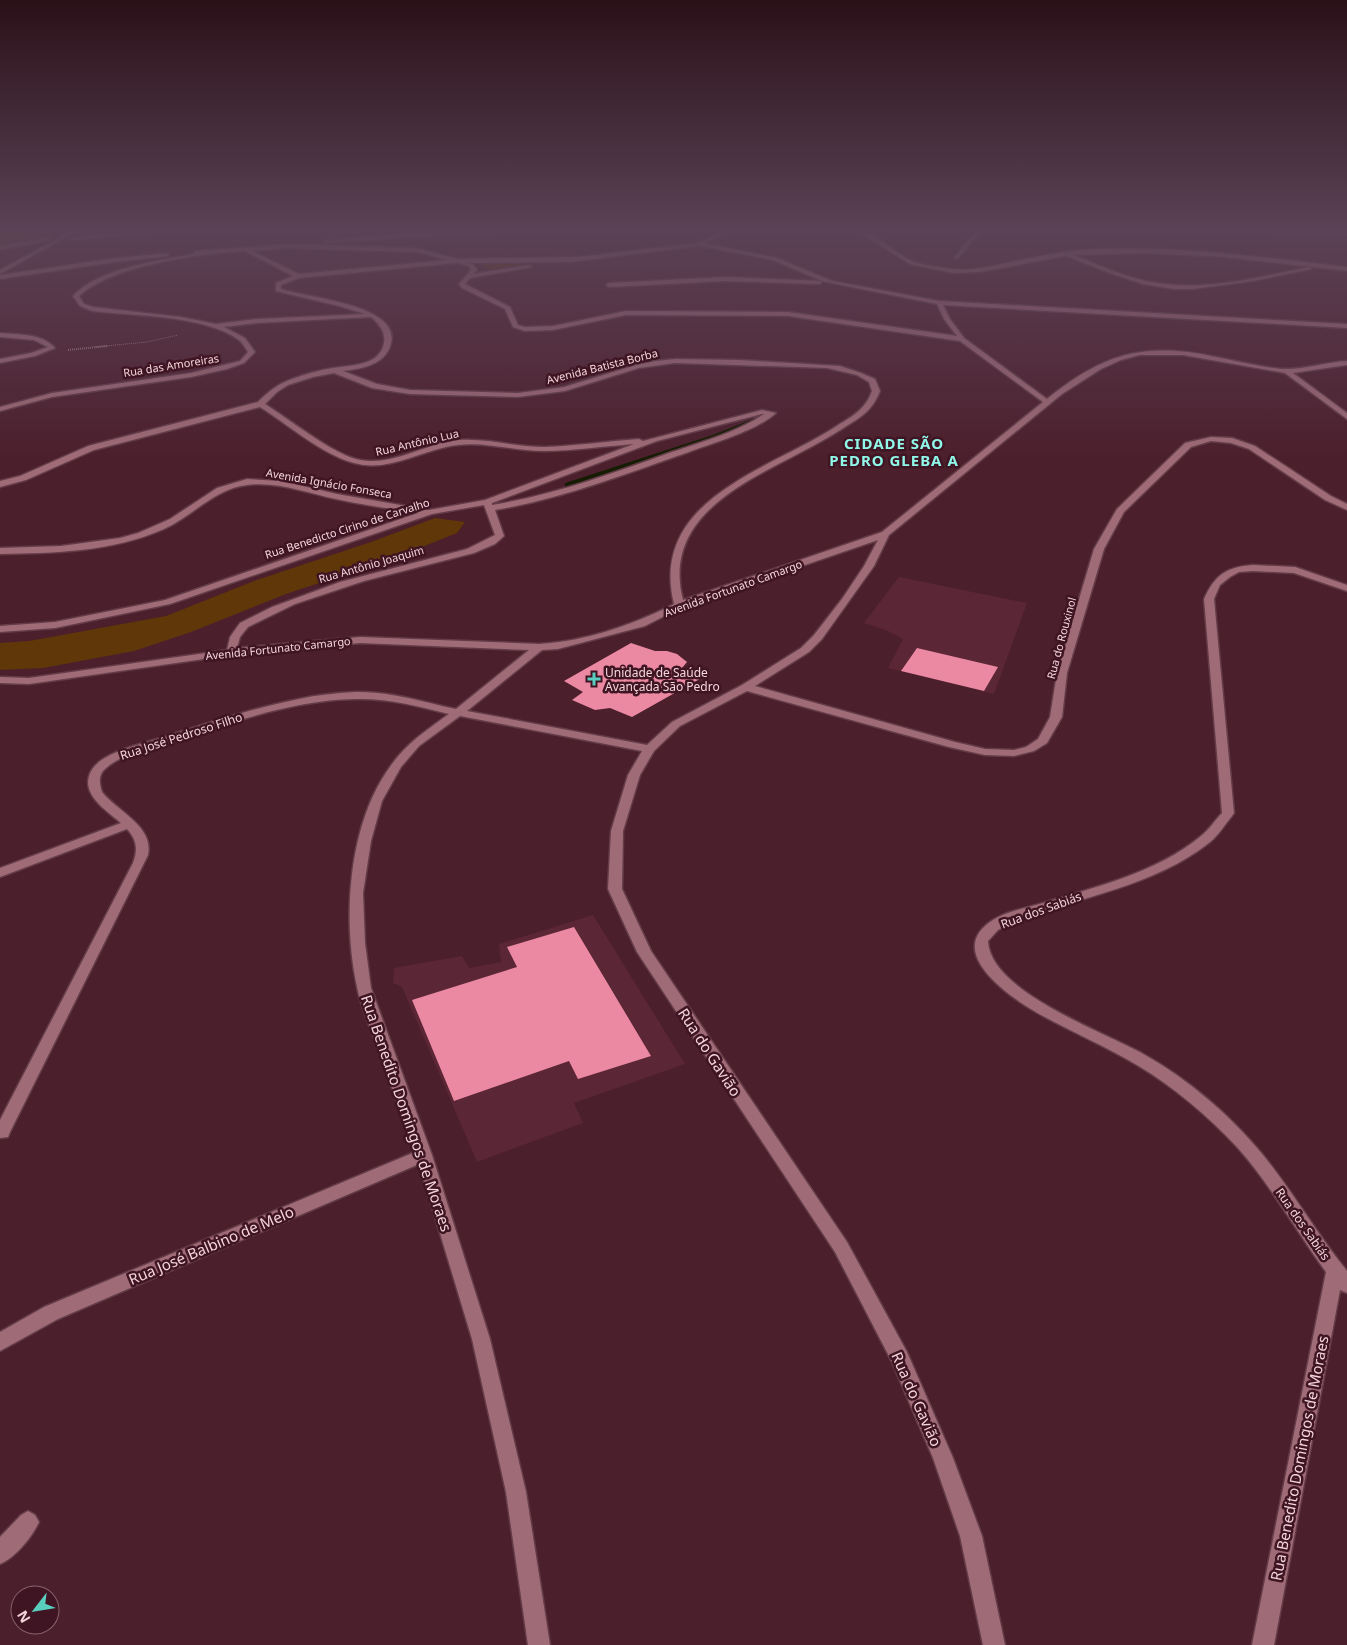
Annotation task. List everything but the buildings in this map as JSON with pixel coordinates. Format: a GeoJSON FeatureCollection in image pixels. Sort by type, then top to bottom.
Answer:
{"type":"FeatureCollection","features":[{"type":"Feature","properties":{"kind":"street","name":"Rua das Amoreiras"},"geometry":{"type":"LineString","coordinates":[[0,409],[52,395],[191,375],[227,367],[242,362],[252,352],[250,344],[217,326],[180,319],[92,310],[84,306]]}},
{"type":"Feature","properties":{"kind":"street"},"geometry":{"type":"LineString","coordinates":[[0,484],[23,478],[91,448],[261,404],[277,388],[290,382],[333,370],[366,365],[380,357],[388,342],[388,335],[374,316],[361,310],[342,306]]}},
{"type":"Feature","properties":{"kind":"street"},"geometry":{"type":"LineString","coordinates":[[503,306],[508,308],[515,326],[525,330],[544,330],[626,313],[774,314],[823,318],[962,339]]}},
{"type":"Feature","properties":{"kind":"street"},"geometry":{"type":"LineString","coordinates":[[940,306],[947,319],[962,339],[1047,402]]}},
{"type":"Feature","properties":{"kind":"street"},"geometry":{"type":"LineString","coordinates":[[988,306],[1347,326]]}},
{"type":"Feature","properties":{"kind":"street"},"geometry":{"type":"LineString","coordinates":[[217,326],[258,321],[374,316]]}},
{"type":"Feature","properties":{"kind":"street"},"geometry":{"type":"LineString","coordinates":[[0,335],[44,342],[52,348],[42,353],[0,361]]}},
{"type":"Feature","properties":{"kind":"street","name":"Avenida Fortunato Camargo"},"geometry":{"type":"LineString","coordinates":[[0,680],[30,681],[232,652],[360,640],[539,647],[558,646],[609,634],[641,624],[679,605],[768,576],[885,534],[912,510],[1013,432],[1047,402],[1092,372],[1111,362],[1140,353],[1170,352],[1287,371],[1347,363]]}},
{"type":"Feature","properties":{"kind":"street","name":"Avenida Batista Borba"},"geometry":{"type":"LineString","coordinates":[[333,370],[375,386],[410,392],[509,395],[565,389],[638,366],[675,361],[827,366],[859,374],[872,381],[876,391],[871,404],[862,413],[808,447],[739,482],[708,504],[686,531],[676,558],[674,585],[679,605]]}},
{"type":"Feature","properties":{"kind":"street"},"geometry":{"type":"LineString","coordinates":[[1287,371],[1347,418]]}},
{"type":"Feature","properties":{"kind":"street","name":"Rua Antônio Lua"},"geometry":{"type":"LineString","coordinates":[[261,404],[338,455],[348,460],[370,464],[396,461],[439,446],[464,442],[544,448],[654,439]]}},
{"type":"Feature","properties":{"kind":"street","name":"Rua Benedicto Cirino de Carvalho"},"geometry":{"type":"LineString","coordinates":[[0,630],[55,625],[167,602],[430,512],[536,500],[595,482],[723,437],[762,420],[772,413],[768,411],[654,439],[487,505]]}},
{"type":"Feature","properties":{"kind":"street","name":"Rua do Rouxinol"},"geometry":{"type":"LineString","coordinates":[[746,687],[985,752],[1014,753],[1030,749],[1043,741],[1056,717],[1062,673],[1099,549],[1120,511],[1188,444],[1198,440],[1214,438],[1238,441],[1290,470],[1332,501],[1347,507]]}},
{"type":"Feature","properties":{"kind":"street","name":"Avenida Ignácio Fonseca"},"geometry":{"type":"LineString","coordinates":[[0,551],[72,549],[122,541],[144,534],[175,520],[217,490],[248,482],[270,482],[345,498],[430,512]]}},
{"type":"Feature","properties":{"kind":"street","name":"Rua Antônio Joaquim"},"geometry":{"type":"LineString","coordinates":[[232,652],[234,638],[244,626],[281,606],[313,594],[463,552],[494,541],[500,536],[499,530],[487,505]]}},
{"type":"Feature","properties":{"kind":"street","name":"Rua do Gavião"},"geometry":{"type":"LineString","coordinates":[[885,534],[869,566],[818,637],[805,650],[789,662],[746,687],[676,724],[648,749],[634,775],[617,831],[615,889],[644,952],[841,1247],[900,1358],[943,1458],[970,1536],[994,1645]]}},
{"type":"Feature","properties":{"kind":"street","name":"Rua dos Sabiás"},"geometry":{"type":"LineString","coordinates":[[1341,1278],[1269,1175],[1230,1128],[1179,1085],[1143,1061],[1032,1003],[997,975],[984,960],[980,946],[983,936],[988,931],[1010,919],[1124,881],[1181,856],[1207,837],[1228,813],[1209,599],[1216,584],[1237,569],[1274,568],[1302,572],[1347,588]]}},
{"type":"Feature","properties":{"kind":"street","name":"Rua Benedito Domingos de Moraes"},"geometry":{"type":"LineString","coordinates":[[539,647],[475,700],[415,744],[396,766],[376,801],[365,841],[356,893],[358,942],[364,988],[424,1155],[482,1339],[516,1492],[539,1645]]}},
{"type":"Feature","properties":{"kind":"street"},"geometry":{"type":"LineString","coordinates":[[0,689],[30,681]]}},
{"type":"Feature","properties":{"kind":"street","name":"Rua José Pedroso Filho"},"geometry":{"type":"LineString","coordinates":[[2,1132],[139,863],[143,851],[141,839],[129,824],[96,795],[93,786],[94,777],[97,770],[109,760],[246,715],[320,699],[382,696],[413,700],[457,713],[648,749]]}},
{"type":"Feature","properties":{"kind":"street"},"geometry":{"type":"LineString","coordinates":[[0,873],[129,824]]}},
{"type":"Feature","properties":{"kind":"street","name":"Rua José Balbino de Melo"},"geometry":{"type":"LineString","coordinates":[[0,1342],[51,1313],[424,1155]]}},
{"type":"Feature","properties":{"kind":"street","name":"Rua Benedito Domingos de Moraes"},"geometry":{"type":"LineString","coordinates":[[1263,1645],[1341,1278]]}},
{"type":"Feature","properties":{"kind":"street"},"geometry":{"type":"LineString","coordinates":[[0,1553],[28,1522]]}},
{"type":"Feature","properties":{"kind":"path"},"geometry":{"type":"LineString","coordinates":[[42,353],[147,342],[217,326]]}},
{"type":"Feature","properties":{"kind":"shaded area"},"geometry":{"type":"Polygon","coordinates":[[[435,518],[465,522],[457,533],[392,559],[286,594],[191,632],[134,651],[43,668],[0,670],[0,643],[29,641],[166,616],[254,581],[371,542],[435,518]]]}},
{"type":"Feature","properties":{"kind":"shaded area"},"geometry":{"type":"Polygon","coordinates":[[[899,577],[1027,603],[994,694],[888,668],[903,639],[888,631],[864,623],[899,577]]]}},
{"type":"Feature","properties":{"kind":"shaded area"},"geometry":{"type":"Polygon","coordinates":[[[593,915],[685,1064],[574,1103],[583,1123],[477,1162],[402,987],[393,983],[394,968],[462,956],[469,968],[501,962],[499,944],[593,915]]]}},
{"type":"Feature","properties":{"kind":"waterway"},"geometry":{"type":"LineString","coordinates":[[567,485],[711,438],[761,418]]}},
{"type":"Feature","properties":{"kind":"place","name":"Unidade de Saúde Avançada São Pedro"},"geometry":{"type":"Point","coordinates":[594,679]}},
{"type":"Feature","properties":{"kind":"district","name":"CIDADE SÃO PEDRO GLEBA A"},"geometry":{"type":"Point","coordinates":[894,452]}}]}
